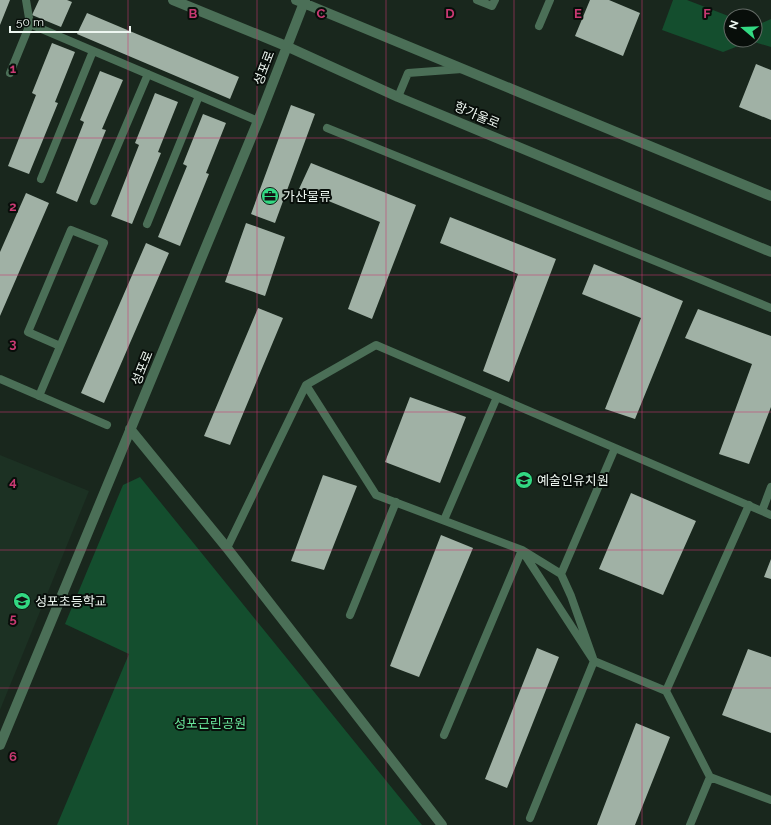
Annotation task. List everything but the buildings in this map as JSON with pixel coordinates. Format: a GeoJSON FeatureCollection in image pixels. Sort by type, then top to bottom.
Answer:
{"type":"FeatureCollection","features":[{"type":"Feature","properties":{"kind":"street","name":"항가울로"},"geometry":{"type":"LineString","coordinates":[[174,0],[286,46],[398,97],[771,252]]}},
{"type":"Feature","properties":{"kind":"street","name":"성포로"},"geometry":{"type":"LineString","coordinates":[[0,745],[258,121],[301,1]]}},
{"type":"Feature","properties":{"kind":"street"},"geometry":{"type":"LineString","coordinates":[[301,1],[771,196]]}},
{"type":"Feature","properties":{"kind":"street"},"geometry":{"type":"LineString","coordinates":[[130,429],[226,548],[442,825]]}},
{"type":"Feature","properties":{"kind":"lane"},"geometry":{"type":"LineString","coordinates":[[10,73],[30,24],[26,0]]}},
{"type":"Feature","properties":{"kind":"lane"},"geometry":{"type":"LineString","coordinates":[[477,0],[492,6],[495,0]]}},
{"type":"Feature","properties":{"kind":"lane"},"geometry":{"type":"LineString","coordinates":[[540,26],[550,0]]}},
{"type":"Feature","properties":{"kind":"lane"},"geometry":{"type":"LineString","coordinates":[[30,24],[258,121]]}},
{"type":"Feature","properties":{"kind":"lane"},"geometry":{"type":"LineString","coordinates":[[41,179],[93,51]]}},
{"type":"Feature","properties":{"kind":"lane"},"geometry":{"type":"LineString","coordinates":[[398,97],[408,73],[463,69]]}},
{"type":"Feature","properties":{"kind":"lane"},"geometry":{"type":"LineString","coordinates":[[94,202],[148,74]]}},
{"type":"Feature","properties":{"kind":"lane"},"geometry":{"type":"LineString","coordinates":[[147,224],[199,96]]}},
{"type":"Feature","properties":{"kind":"lane"},"geometry":{"type":"LineString","coordinates":[[327,128],[771,308]]}},
{"type":"Feature","properties":{"kind":"lane"},"geometry":{"type":"LineString","coordinates":[[39,396],[104,243],[71,230],[28,332],[60,346]]}},
{"type":"Feature","properties":{"kind":"lane"},"geometry":{"type":"LineString","coordinates":[[226,548],[306,385],[376,345],[771,515]]}},
{"type":"Feature","properties":{"kind":"lane"},"geometry":{"type":"LineString","coordinates":[[0,379],[108,425]]}},
{"type":"Feature","properties":{"kind":"lane"},"geometry":{"type":"LineString","coordinates":[[306,385],[376,495],[522,550],[561,574],[571,596],[594,661],[530,818]]}},
{"type":"Feature","properties":{"kind":"lane"},"geometry":{"type":"LineString","coordinates":[[444,520],[497,397]]}},
{"type":"Feature","properties":{"kind":"lane"},"geometry":{"type":"LineString","coordinates":[[561,574],[615,448]]}},
{"type":"Feature","properties":{"kind":"lane"},"geometry":{"type":"LineString","coordinates":[[762,511],[771,487]]}},
{"type":"Feature","properties":{"kind":"lane"},"geometry":{"type":"LineString","coordinates":[[350,615],[396,502]]}},
{"type":"Feature","properties":{"kind":"lane"},"geometry":{"type":"LineString","coordinates":[[666,691],[749,505]]}},
{"type":"Feature","properties":{"kind":"lane"},"geometry":{"type":"LineString","coordinates":[[522,550],[594,661],[666,691],[710,777],[771,800]]}},
{"type":"Feature","properties":{"kind":"lane"},"geometry":{"type":"LineString","coordinates":[[444,735],[522,550]]}},
{"type":"Feature","properties":{"kind":"lane"},"geometry":{"type":"LineString","coordinates":[[690,825],[710,777]]}},
{"type":"Feature","properties":{"kind":"shaded area","name":"성포초등학교"},"geometry":{"type":"Polygon","coordinates":[[[0,455],[89,491],[0,710],[0,455]]]}},
{"type":"Feature","properties":{"kind":"green space"},"geometry":{"type":"Polygon","coordinates":[[[673,0],[687,0],[723,14],[723,48],[733,48],[723,52],[662,30],[673,0]]]}},
{"type":"Feature","properties":{"kind":"green space"},"geometry":{"type":"Polygon","coordinates":[[[771,19],[771,47],[763,45],[763,22],[771,19]]]}},
{"type":"Feature","properties":{"kind":"green space","name":"성포근린공원"},"geometry":{"type":"Polygon","coordinates":[[[140,477],[422,825],[57,825],[129,654],[65,624],[123,485],[140,477]]]}},
{"type":"Feature","properties":{"kind":"place","name":"가산물류"},"geometry":{"type":"Point","coordinates":[270,196]}},
{"type":"Feature","properties":{"kind":"place","name":"예술인유치원"},"geometry":{"type":"Point","coordinates":[524,480]}},
{"type":"Feature","properties":{"kind":"place","name":"성포초등학교"},"geometry":{"type":"Point","coordinates":[22,601]}}]}
